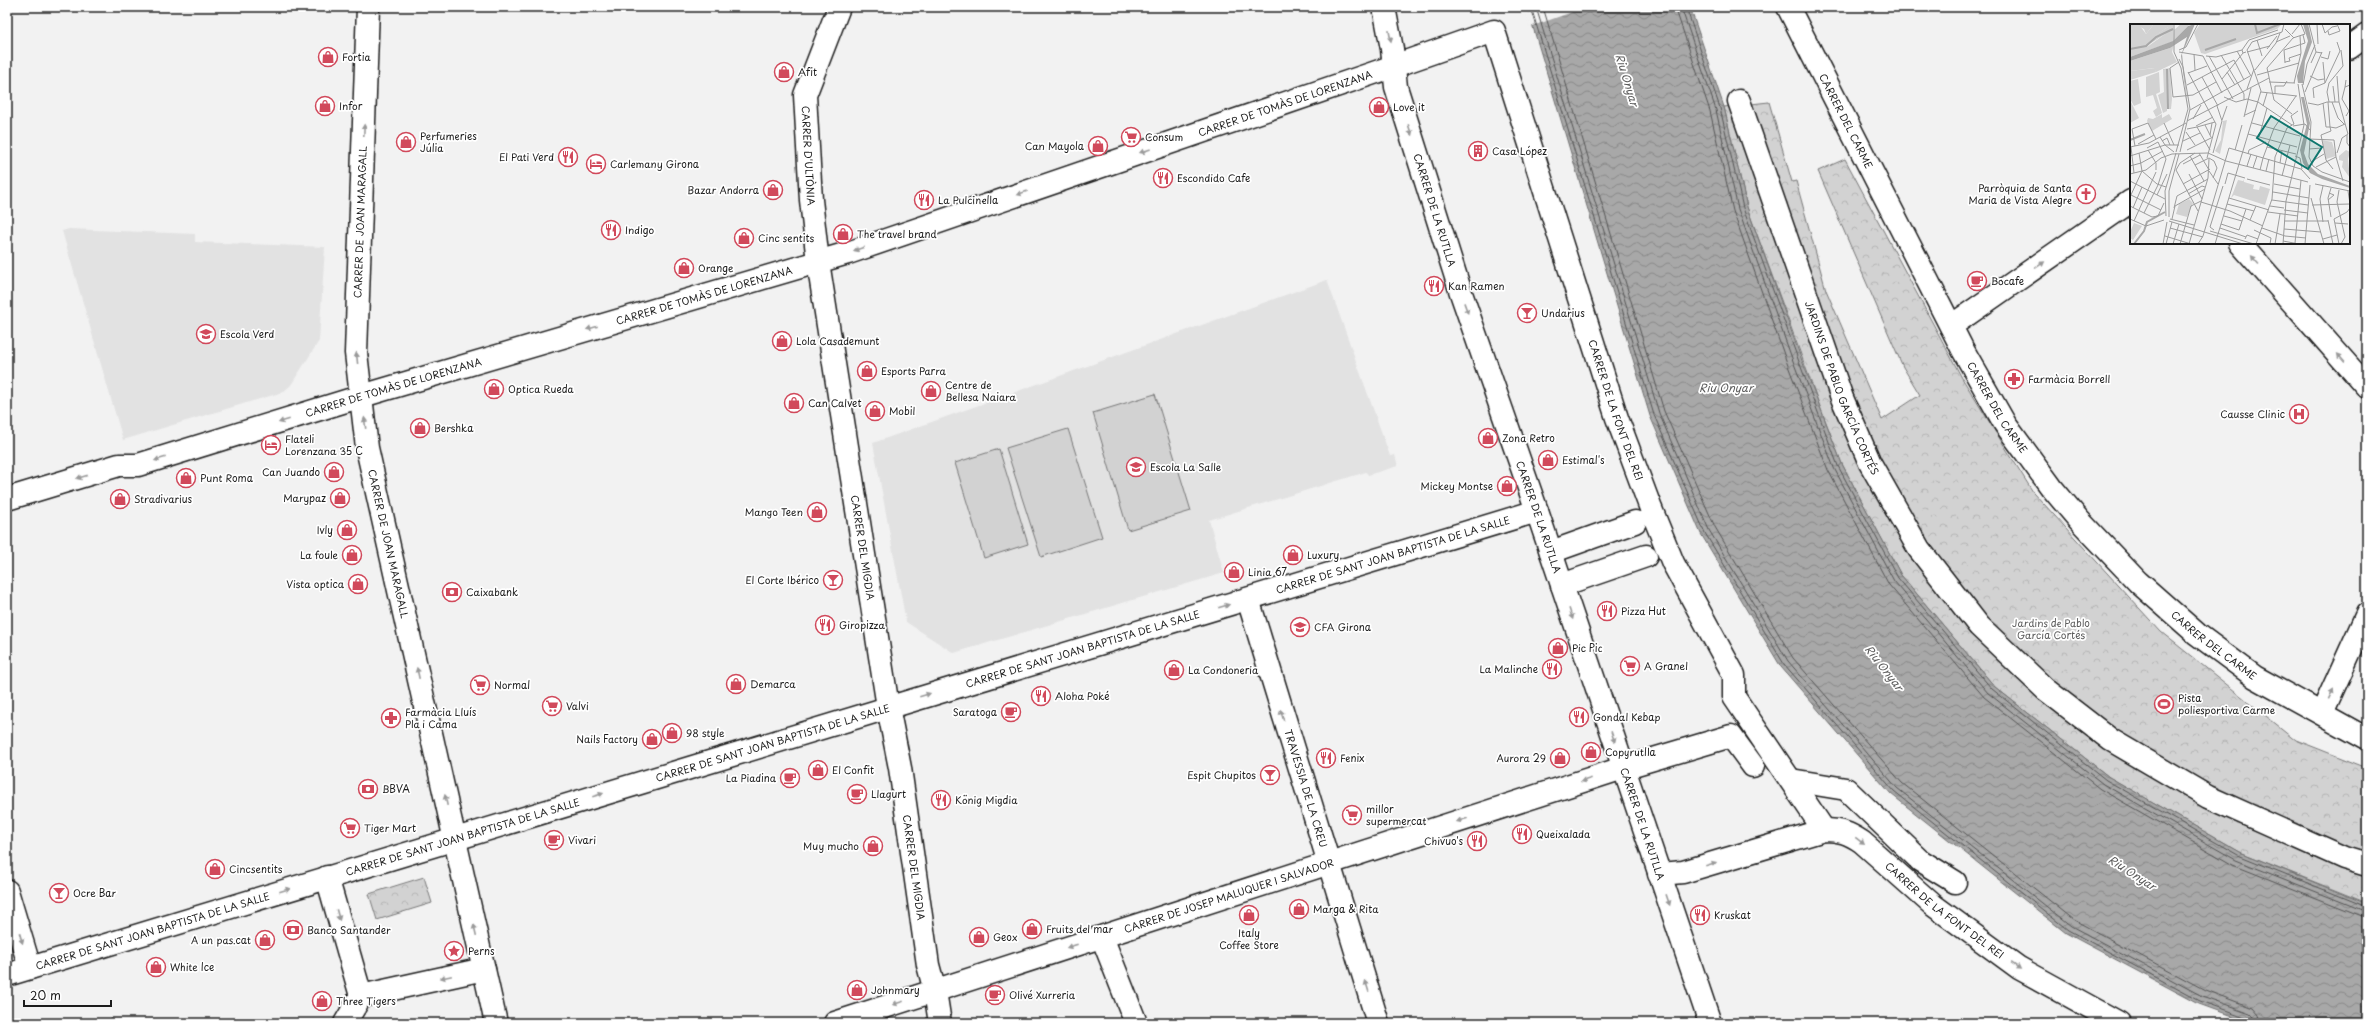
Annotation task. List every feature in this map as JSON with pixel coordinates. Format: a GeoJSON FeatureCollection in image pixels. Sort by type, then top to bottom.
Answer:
{"type":"FeatureCollection","features":[{"type":"Feature","properties":{"kind":"street","name":"CARRER DE JOAN MARAGALL"},"geometry":{"type":"LineString","coordinates":[[368,7],[356,353],[367,448],[496,1023]]}},
{"type":"Feature","properties":{"kind":"street","name":"CARRER D'ULTÒNIA"},"geometry":{"type":"LineString","coordinates":[[818,262],[811,200],[805,95],[839,7]]}},
{"type":"Feature","properties":{"kind":"street","name":"CARRER DE LA RUTLLA"},"geometry":{"type":"LineString","coordinates":[[1384,7],[1396,87],[1460,293],[1537,511],[1710,1023]]}},
{"type":"Feature","properties":{"kind":"street","name":"CARRER DEL CARME"},"geometry":{"type":"LineString","coordinates":[[1788,7],[1951,326],[2005,424],[2027,455],[2079,520],[2133,577],[2197,634],[2255,677],[2367,739]]}},
{"type":"Feature","properties":{"kind":"street","name":"CARRER DE TOMÀS DE LORENZANA"},"geometry":{"type":"LineString","coordinates":[[7,499],[120,465],[138,465],[362,396],[818,262],[1494,31]]}},
{"type":"Feature","properties":{"kind":"street","name":"CARRER DE LA FONT DEL REI"},"geometry":{"type":"LineString","coordinates":[[1494,31],[1617,418],[1643,518],[1655,552],[1734,675],[1734,697],[1774,772],[1824,830],[1840,830],[1850,834],[1933,905],[2020,968],[2119,1023]]}},
{"type":"Feature","properties":{"kind":"street"},"geometry":{"type":"LineString","coordinates":[[2350,47],[2367,35]]}},
{"type":"Feature","properties":{"kind":"street","name":"JARDINS DE PABLO GARCÍA CORTÉS"},"geometry":{"type":"LineString","coordinates":[[1739,101],[1842,398],[1870,463],[1919,549],[1980,626],[2045,689],[2111,740],[2208,797],[2344,858],[2367,865]]}},
{"type":"Feature","properties":{"kind":"street"},"geometry":{"type":"LineString","coordinates":[[1951,326],[2130,202]]}},
{"type":"Feature","properties":{"kind":"street"},"geometry":{"type":"LineString","coordinates":[[2241,244],[2367,387]]}},
{"type":"Feature","properties":{"kind":"street","name":"CARRER DEL MIGDIA"},"geometry":{"type":"LineString","coordinates":[[818,262],[888,707],[900,768],[928,965],[935,991],[940,1023]]}},
{"type":"Feature","properties":{"kind":"street","name":"CARRER DE SANT JOAN BAPTISTA DE LA SALLE"},"geometry":{"type":"LineString","coordinates":[[7,974],[1537,511]]}},
{"type":"Feature","properties":{"kind":"street"},"geometry":{"type":"LineString","coordinates":[[1551,552],[1643,518]]}},
{"type":"Feature","properties":{"kind":"street"},"geometry":{"type":"LineString","coordinates":[[1562,585],[1655,552]]}},
{"type":"Feature","properties":{"kind":"street","name":"TRAVESSIA DE LA CREU"},"geometry":{"type":"LineString","coordinates":[[1248,599],[1378,1023]]}},
{"type":"Feature","properties":{"kind":"street"},"geometry":{"type":"LineString","coordinates":[[2322,713],[2367,614]]}},
{"type":"Feature","properties":{"kind":"street","name":"CARRER DEL CARME"},"geometry":{"type":"LineString","coordinates":[[2322,713],[2367,728]]}},
{"type":"Feature","properties":{"kind":"street","name":"CARRER DE JOSEP MALUQUER I SALVADOR"},"geometry":{"type":"LineString","coordinates":[[835,1023],[1623,768],[1731,736],[1774,772]]}},
{"type":"Feature","properties":{"kind":"street"},"geometry":{"type":"LineString","coordinates":[[1774,772],[1846,789],[1921,861],[1955,882]]}},
{"type":"Feature","properties":{"kind":"street"},"geometry":{"type":"LineString","coordinates":[[1659,874],[1683,872],[1824,830]]}},
{"type":"Feature","properties":{"kind":"street"},"geometry":{"type":"LineString","coordinates":[[327,877],[361,996],[345,1023]]}},
{"type":"Feature","properties":{"kind":"street"},"geometry":{"type":"LineString","coordinates":[[7,891],[30,968]]}},
{"type":"Feature","properties":{"kind":"street"},"geometry":{"type":"LineString","coordinates":[[1102,936],[1136,1023]]}},
{"type":"Feature","properties":{"kind":"street"},"geometry":{"type":"LineString","coordinates":[[361,996],[484,969]]}},
{"type":"Feature","properties":{"kind":"shaded area","name":"Escola Verd"},"geometry":{"type":"Polygon","coordinates":[[[69,229],[195,234],[195,242],[325,247],[319,341],[291,385],[283,392],[123,440],[62,231],[69,229]]]}},
{"type":"Feature","properties":{"kind":"shaded area","name":"Escola La Salle"},"geometry":{"type":"Polygon","coordinates":[[[1327,280],[1390,456],[1395,455],[1398,466],[1368,475],[1366,472],[1209,520],[1224,573],[954,653],[906,622],[873,443],[1327,280]]]}},
{"type":"Feature","properties":{"kind":"green space","name":"Jardins de Pablo García Cortés"},"geometry":{"type":"Polygon","coordinates":[[[1769,102],[1792,182],[1796,181],[1826,290],[1882,420],[1920,395],[1903,367],[1818,171],[1845,159],[1962,378],[2033,492],[2161,632],[2296,740],[2367,768],[2367,903],[2240,852],[2109,777],[1995,687],[1901,575],[1842,464],[1747,207],[1724,107],[1769,102]]]}},
{"type":"Feature","properties":{"kind":"green space"},"geometry":{"type":"Polygon","coordinates":[[[1155,394],[1191,511],[1128,530],[1093,413],[1155,394]]]}},
{"type":"Feature","properties":{"kind":"green space"},"geometry":{"type":"Polygon","coordinates":[[[1068,429],[1102,537],[1041,557],[1006,448],[1068,429]]]}},
{"type":"Feature","properties":{"kind":"green space"},"geometry":{"type":"Polygon","coordinates":[[[999,449],[1028,544],[984,558],[955,463],[999,449]]]}},
{"type":"Feature","properties":{"kind":"green space"},"geometry":{"type":"Polygon","coordinates":[[[424,877],[432,903],[377,920],[369,894],[424,877]]]}},
{"type":"Feature","properties":{"kind":"water","name":"Riu Onyar"},"geometry":{"type":"Polygon","coordinates":[[[1527,7],[1690,7],[1724,107],[1747,207],[1801,358],[1842,464],[1901,575],[1995,687],[2109,777],[2240,852],[2367,904],[2367,1023],[2251,1023],[2199,1004],[2066,933],[1891,794],[1781,667],[1701,534],[1650,416],[1527,7]]]}},
{"type":"Feature","properties":{"kind":"pier"},"geometry":{"type":"Polygon","coordinates":[[[1545,7],[1586,7],[1530,27],[1527,13],[1545,7]]]}},
{"type":"Feature","properties":{"kind":"place","name":"Fortia"},"geometry":{"type":"Point","coordinates":[328,57]}},
{"type":"Feature","properties":{"kind":"place","name":"Afit"},"geometry":{"type":"Point","coordinates":[784,72]}},
{"type":"Feature","properties":{"kind":"place","name":"Infor"},"geometry":{"type":"Point","coordinates":[325,106]}},
{"type":"Feature","properties":{"kind":"place","name":"Love it"},"geometry":{"type":"Point","coordinates":[1379,107]}},
{"type":"Feature","properties":{"kind":"place","name":"Consum"},"geometry":{"type":"Point","coordinates":[1131,137]}},
{"type":"Feature","properties":{"kind":"place","name":"Perfumeries Júlia"},"geometry":{"type":"Point","coordinates":[406,142]}},
{"type":"Feature","properties":{"kind":"place","name":"Can Mayola"},"geometry":{"type":"Point","coordinates":[1098,146]}},
{"type":"Feature","properties":{"kind":"place","name":"Casa López"},"geometry":{"type":"Point","coordinates":[1478,151]}},
{"type":"Feature","properties":{"kind":"place","name":"El Pati Verd"},"geometry":{"type":"Point","coordinates":[568,157]}},
{"type":"Feature","properties":{"kind":"place","name":"Carlemany Girona"},"geometry":{"type":"Point","coordinates":[596,164]}},
{"type":"Feature","properties":{"kind":"place","name":"Escondido Cafe"},"geometry":{"type":"Point","coordinates":[1163,178]}},
{"type":"Feature","properties":{"kind":"place","name":"Bazar Andorra"},"geometry":{"type":"Point","coordinates":[773,190]}},
{"type":"Feature","properties":{"kind":"place","name":"Parròquia de Santa Maria de Vista Alegre"},"geometry":{"type":"Point","coordinates":[2086,194]}},
{"type":"Feature","properties":{"kind":"place","name":"La Pulcinella"},"geometry":{"type":"Point","coordinates":[924,200]}},
{"type":"Feature","properties":{"kind":"place","name":"Indigo"},"geometry":{"type":"Point","coordinates":[611,230]}},
{"type":"Feature","properties":{"kind":"place","name":"The travel brand"},"geometry":{"type":"Point","coordinates":[843,234]}},
{"type":"Feature","properties":{"kind":"place","name":"Cinc sentits"},"geometry":{"type":"Point","coordinates":[744,238]}},
{"type":"Feature","properties":{"kind":"place","name":"Orange"},"geometry":{"type":"Point","coordinates":[684,268]}},
{"type":"Feature","properties":{"kind":"place","name":"Bocafe"},"geometry":{"type":"Point","coordinates":[1977,281]}},
{"type":"Feature","properties":{"kind":"place","name":"Kan Ramen"},"geometry":{"type":"Point","coordinates":[1434,286]}},
{"type":"Feature","properties":{"kind":"place","name":"Undarius"},"geometry":{"type":"Point","coordinates":[1527,313]}},
{"type":"Feature","properties":{"kind":"place","name":"Escola Verd"},"geometry":{"type":"Point","coordinates":[206,334]}},
{"type":"Feature","properties":{"kind":"place","name":"Lola Casademunt"},"geometry":{"type":"Point","coordinates":[782,341]}},
{"type":"Feature","properties":{"kind":"place","name":"Esports Parra"},"geometry":{"type":"Point","coordinates":[867,371]}},
{"type":"Feature","properties":{"kind":"place","name":"Farmàcia Borrell"},"geometry":{"type":"Point","coordinates":[2014,379]}},
{"type":"Feature","properties":{"kind":"place","name":"Optica Rueda"},"geometry":{"type":"Point","coordinates":[494,389]}},
{"type":"Feature","properties":{"kind":"place","name":"Centre de Bellesa Naiara"},"geometry":{"type":"Point","coordinates":[931,391]}},
{"type":"Feature","properties":{"kind":"place","name":"Can Calvet"},"geometry":{"type":"Point","coordinates":[794,403]}},
{"type":"Feature","properties":{"kind":"place","name":"Mobil"},"geometry":{"type":"Point","coordinates":[875,411]}},
{"type":"Feature","properties":{"kind":"place","name":"Causse Clinic"},"geometry":{"type":"Point","coordinates":[2299,414]}},
{"type":"Feature","properties":{"kind":"place","name":"Bershka"},"geometry":{"type":"Point","coordinates":[420,428]}},
{"type":"Feature","properties":{"kind":"place","name":"Zona Retro"},"geometry":{"type":"Point","coordinates":[1488,438]}},
{"type":"Feature","properties":{"kind":"place","name":"Flateli Lorenzana 35 C"},"geometry":{"type":"Point","coordinates":[271,445]}},
{"type":"Feature","properties":{"kind":"place","name":"Estimal's"},"geometry":{"type":"Point","coordinates":[1548,460]}},
{"type":"Feature","properties":{"kind":"place","name":"Escola La Salle"},"geometry":{"type":"Point","coordinates":[1136,467]}},
{"type":"Feature","properties":{"kind":"place","name":"Can Juando"},"geometry":{"type":"Point","coordinates":[334,472]}},
{"type":"Feature","properties":{"kind":"place","name":"Punt Roma"},"geometry":{"type":"Point","coordinates":[186,478]}},
{"type":"Feature","properties":{"kind":"place","name":"Mickey Montse"},"geometry":{"type":"Point","coordinates":[1507,486]}},
{"type":"Feature","properties":{"kind":"place","name":"Marypaz"},"geometry":{"type":"Point","coordinates":[340,498]}},
{"type":"Feature","properties":{"kind":"place","name":"Stradivarius"},"geometry":{"type":"Point","coordinates":[120,499]}},
{"type":"Feature","properties":{"kind":"place","name":"Mango Teen"},"geometry":{"type":"Point","coordinates":[817,512]}},
{"type":"Feature","properties":{"kind":"place","name":"Ivly"},"geometry":{"type":"Point","coordinates":[347,530]}},
{"type":"Feature","properties":{"kind":"place","name":"La foule"},"geometry":{"type":"Point","coordinates":[352,555]}},
{"type":"Feature","properties":{"kind":"place","name":"Luxury"},"geometry":{"type":"Point","coordinates":[1293,555]}},
{"type":"Feature","properties":{"kind":"place","name":"Linia 67"},"geometry":{"type":"Point","coordinates":[1234,572]}},
{"type":"Feature","properties":{"kind":"place","name":"El Corte Ibérico"},"geometry":{"type":"Point","coordinates":[833,580]}},
{"type":"Feature","properties":{"kind":"place","name":"Vista optica"},"geometry":{"type":"Point","coordinates":[358,584]}},
{"type":"Feature","properties":{"kind":"place","name":"Caixabank"},"geometry":{"type":"Point","coordinates":[452,592]}},
{"type":"Feature","properties":{"kind":"place","name":"Pizza Hut"},"geometry":{"type":"Point","coordinates":[1607,611]}},
{"type":"Feature","properties":{"kind":"place","name":"Giropizza"},"geometry":{"type":"Point","coordinates":[825,625]}},
{"type":"Feature","properties":{"kind":"place","name":"CFA Girona"},"geometry":{"type":"Point","coordinates":[1300,627]}},
{"type":"Feature","properties":{"kind":"place","name":"Pic Pic"},"geometry":{"type":"Point","coordinates":[1558,648]}},
{"type":"Feature","properties":{"kind":"place","name":"A Granel"},"geometry":{"type":"Point","coordinates":[1630,666]}},
{"type":"Feature","properties":{"kind":"place","name":"La Malinche"},"geometry":{"type":"Point","coordinates":[1552,669]}},
{"type":"Feature","properties":{"kind":"place","name":"La Condoneria"},"geometry":{"type":"Point","coordinates":[1174,670]}},
{"type":"Feature","properties":{"kind":"place","name":"Demarca"},"geometry":{"type":"Point","coordinates":[736,684]}},
{"type":"Feature","properties":{"kind":"place","name":"Normal"},"geometry":{"type":"Point","coordinates":[480,685]}},
{"type":"Feature","properties":{"kind":"place","name":"Aloha Poké"},"geometry":{"type":"Point","coordinates":[1041,696]}},
{"type":"Feature","properties":{"kind":"place","name":"Pista poliesportiva Carme"},"geometry":{"type":"Point","coordinates":[2164,704]}},
{"type":"Feature","properties":{"kind":"place","name":"Valvi"},"geometry":{"type":"Point","coordinates":[552,706]}},
{"type":"Feature","properties":{"kind":"place","name":"Saratoga"},"geometry":{"type":"Point","coordinates":[1011,712]}},
{"type":"Feature","properties":{"kind":"place","name":"Gondal Kebap"},"geometry":{"type":"Point","coordinates":[1579,717]}},
{"type":"Feature","properties":{"kind":"place","name":"Farmàcia Lluís Pla i Cama"},"geometry":{"type":"Point","coordinates":[391,718]}},
{"type":"Feature","properties":{"kind":"place","name":"98 style"},"geometry":{"type":"Point","coordinates":[672,733]}},
{"type":"Feature","properties":{"kind":"place","name":"Nails Factory"},"geometry":{"type":"Point","coordinates":[652,739]}},
{"type":"Feature","properties":{"kind":"place","name":"Copyrutlla"},"geometry":{"type":"Point","coordinates":[1591,752]}},
{"type":"Feature","properties":{"kind":"place","name":"Fenix"},"geometry":{"type":"Point","coordinates":[1326,758]}},
{"type":"Feature","properties":{"kind":"place","name":"Aurora 29"},"geometry":{"type":"Point","coordinates":[1560,758]}},
{"type":"Feature","properties":{"kind":"place","name":"El Confit"},"geometry":{"type":"Point","coordinates":[818,770]}},
{"type":"Feature","properties":{"kind":"place","name":"Espit Chupitos"},"geometry":{"type":"Point","coordinates":[1270,775]}},
{"type":"Feature","properties":{"kind":"place","name":"La Piadina"},"geometry":{"type":"Point","coordinates":[790,778]}},
{"type":"Feature","properties":{"kind":"place","name":"BBVA"},"geometry":{"type":"Point","coordinates":[368,789]}},
{"type":"Feature","properties":{"kind":"place","name":"Llagurt"},"geometry":{"type":"Point","coordinates":[857,794]}},
{"type":"Feature","properties":{"kind":"place","name":"König Migdia"},"geometry":{"type":"Point","coordinates":[941,800]}},
{"type":"Feature","properties":{"kind":"place","name":"millor supermercat"},"geometry":{"type":"Point","coordinates":[1352,815]}},
{"type":"Feature","properties":{"kind":"place","name":"Tiger Mart"},"geometry":{"type":"Point","coordinates":[350,828]}},
{"type":"Feature","properties":{"kind":"place","name":"Queixalada"},"geometry":{"type":"Point","coordinates":[1522,834]}},
{"type":"Feature","properties":{"kind":"place","name":"Vivari"},"geometry":{"type":"Point","coordinates":[554,840]}},
{"type":"Feature","properties":{"kind":"place","name":"Chivuo's"},"geometry":{"type":"Point","coordinates":[1477,841]}},
{"type":"Feature","properties":{"kind":"place","name":"Muy mucho"},"geometry":{"type":"Point","coordinates":[873,846]}},
{"type":"Feature","properties":{"kind":"place","name":"Cincsentits"},"geometry":{"type":"Point","coordinates":[215,869]}},
{"type":"Feature","properties":{"kind":"place","name":"Ocre Bar"},"geometry":{"type":"Point","coordinates":[59,893]}},
{"type":"Feature","properties":{"kind":"place","name":"Marga & Rita"},"geometry":{"type":"Point","coordinates":[1299,909]}},
{"type":"Feature","properties":{"kind":"place","name":"Italy Coffee Store"},"geometry":{"type":"Point","coordinates":[1249,915]}},
{"type":"Feature","properties":{"kind":"place","name":"Kruskat"},"geometry":{"type":"Point","coordinates":[1700,915]}},
{"type":"Feature","properties":{"kind":"place","name":"Fruits del mar"},"geometry":{"type":"Point","coordinates":[1032,929]}},
{"type":"Feature","properties":{"kind":"place","name":"Banco Santander"},"geometry":{"type":"Point","coordinates":[293,930]}},
{"type":"Feature","properties":{"kind":"place","name":"Geox"},"geometry":{"type":"Point","coordinates":[979,937]}},
{"type":"Feature","properties":{"kind":"place","name":"A un pas.cat"},"geometry":{"type":"Point","coordinates":[265,940]}},
{"type":"Feature","properties":{"kind":"place","name":"Perns"},"geometry":{"type":"Point","coordinates":[454,951]}},
{"type":"Feature","properties":{"kind":"place","name":"White Ice"},"geometry":{"type":"Point","coordinates":[156,967]}},
{"type":"Feature","properties":{"kind":"place","name":"Johnmary"},"geometry":{"type":"Point","coordinates":[857,990]}},
{"type":"Feature","properties":{"kind":"place","name":"Olivé Xurreria"},"geometry":{"type":"Point","coordinates":[995,995]}},
{"type":"Feature","properties":{"kind":"place","name":"Three Tigers"},"geometry":{"type":"Point","coordinates":[322,1001]}}]}
